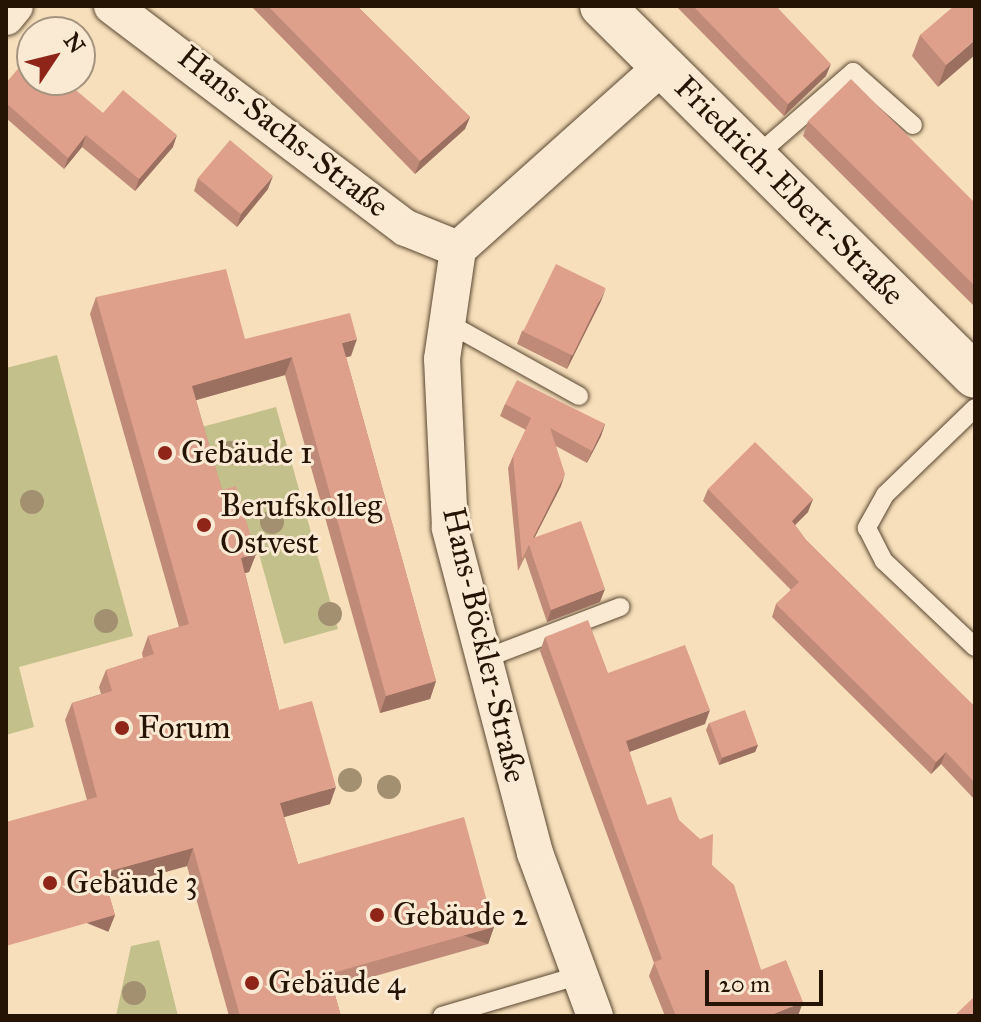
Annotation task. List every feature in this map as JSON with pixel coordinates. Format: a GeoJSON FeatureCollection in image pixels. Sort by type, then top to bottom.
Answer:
{"type":"FeatureCollection","features":[{"type":"Feature","properties":{"kind":"street"},"geometry":{"type":"LineString","coordinates":[[6,17],[15,6]]}},
{"type":"Feature","properties":{"kind":"street","name":"Hans-Sachs-Straße"},"geometry":{"type":"LineString","coordinates":[[112,6],[406,228],[458,249]]}},
{"type":"Feature","properties":{"kind":"street","name":"Friedrich-Ebert-Straße"},"geometry":{"type":"LineString","coordinates":[[602,6],[975,376]]}},
{"type":"Feature","properties":{"kind":"street"},"geometry":{"type":"LineString","coordinates":[[458,249],[663,66]]}},
{"type":"Feature","properties":{"kind":"street","name":"Hans-Böckler-Straße"},"geometry":{"type":"LineString","coordinates":[[458,249],[442,359],[450,528],[535,853],[595,1016]]}},
{"type":"Feature","properties":{"kind":"lane"},"geometry":{"type":"LineString","coordinates":[[755,157],[853,72],[913,125]]}},
{"type":"Feature","properties":{"kind":"lane"},"geometry":{"type":"LineString","coordinates":[[448,323],[579,396]]}},
{"type":"Feature","properties":{"kind":"lane"},"geometry":{"type":"LineString","coordinates":[[975,408],[885,495],[867,528],[884,561],[975,647]]}},
{"type":"Feature","properties":{"kind":"lane"},"geometry":{"type":"LineString","coordinates":[[484,659],[620,607]]}},
{"type":"Feature","properties":{"kind":"lane"},"geometry":{"type":"LineString","coordinates":[[442,1016],[580,975]]}},
{"type":"Feature","properties":{"kind":"shaded area"},"geometry":{"type":"Polygon","coordinates":[[[57,355],[133,636],[19,667],[34,727],[6,735],[6,368],[57,355]]]}},
{"type":"Feature","properties":{"kind":"shaded area"},"geometry":{"type":"Polygon","coordinates":[[[276,407],[338,629],[284,644],[259,554],[249,557],[218,500],[198,428],[276,407]]]}},
{"type":"Feature","properties":{"kind":"shaded area"},"geometry":{"type":"Polygon","coordinates":[[[159,940],[178,1016],[116,1016],[131,946],[159,940]]]}},
{"type":"Feature","properties":{"kind":"building"},"geometry":{"type":"Polygon","coordinates":[[[268,6],[357,6],[470,117],[420,161],[268,6]]]}},
{"type":"Feature","properties":{"kind":"building"},"geometry":{"type":"Polygon","coordinates":[[[693,6],[776,6],[831,64],[788,104],[693,6]]]}},
{"type":"Feature","properties":{"kind":"building"},"geometry":{"type":"Polygon","coordinates":[[[954,6],[975,6],[975,40],[946,65],[920,35],[954,6]]]}},
{"type":"Feature","properties":{"kind":"building"},"geometry":{"type":"Polygon","coordinates":[[[16,71],[16,96],[83,96],[103,113],[123,90],[177,135],[139,179],[86,135],[68,158],[6,103],[6,83],[16,71]]]}},
{"type":"Feature","properties":{"kind":"building"},"geometry":{"type":"Polygon","coordinates":[[[851,79],[975,203],[975,286],[808,121],[851,79]]]}},
{"type":"Feature","properties":{"kind":"building"},"geometry":{"type":"Polygon","coordinates":[[[230,140],[273,176],[241,214],[198,178],[230,140]]]}},
{"type":"Feature","properties":{"kind":"building"},"geometry":{"type":"Polygon","coordinates":[[[556,264],[605,288],[573,356],[523,331],[556,264]]]}},
{"type":"Feature","properties":{"kind":"building"},"geometry":{"type":"Polygon","coordinates":[[[226,269],[245,339],[350,313],[357,339],[342,343],[436,681],[386,696],[292,357],[192,386],[222,490],[236,486],[256,554],[241,558],[279,710],[312,701],[336,787],[280,803],[298,864],[464,817],[494,927],[329,974],[341,1016],[240,1016],[193,848],[103,873],[115,915],[6,946],[6,822],[97,797],[72,703],[112,691],[106,670],[154,654],[148,636],[189,624],[96,297],[226,269]]]}},
{"type":"Feature","properties":{"kind":"building"},"geometry":{"type":"Polygon","coordinates":[[[517,380],[605,424],[592,451],[550,428],[565,474],[533,538],[581,521],[605,589],[551,610],[529,545],[522,559],[513,456],[531,418],[505,404],[517,380]]]}},
{"type":"Feature","properties":{"kind":"building"},"geometry":{"type":"Polygon","coordinates":[[[755,442],[813,499],[792,521],[806,540],[975,707],[975,783],[946,752],[936,762],[776,604],[799,582],[708,489],[755,442]]]}},
{"type":"Feature","properties":{"kind":"building"},"geometry":{"type":"Polygon","coordinates":[[[588,620],[608,673],[685,645],[710,710],[626,741],[647,805],[671,797],[679,820],[700,839],[713,834],[712,865],[734,885],[761,970],[786,960],[803,1002],[769,1016],[676,1016],[654,962],[662,959],[545,637],[588,620]]]}},
{"type":"Feature","properties":{"kind":"building"},"geometry":{"type":"Polygon","coordinates":[[[745,710],[758,745],[722,758],[709,723],[745,710]]]}},
{"type":"Feature","properties":{"kind":"building"},"geometry":{"type":"Polygon","coordinates":[[[974,997],[975,1016],[954,1016],[974,997]]]}},
{"type":"Feature","properties":{"kind":"place","name":"Gebäude 1"},"geometry":{"type":"Point","coordinates":[165,453]}},
{"type":"Feature","properties":{"kind":"place","name":"Berufskolleg Ostvest"},"geometry":{"type":"Point","coordinates":[204,525]}},
{"type":"Feature","properties":{"kind":"place","name":"Forum"},"geometry":{"type":"Point","coordinates":[122,728]}},
{"type":"Feature","properties":{"kind":"place","name":"Gebäude 3"},"geometry":{"type":"Point","coordinates":[50,883]}},
{"type":"Feature","properties":{"kind":"place","name":"Gebäude 2"},"geometry":{"type":"Point","coordinates":[377,915]}},
{"type":"Feature","properties":{"kind":"place","name":"Gebäude 4"},"geometry":{"type":"Point","coordinates":[252,983]}}]}
